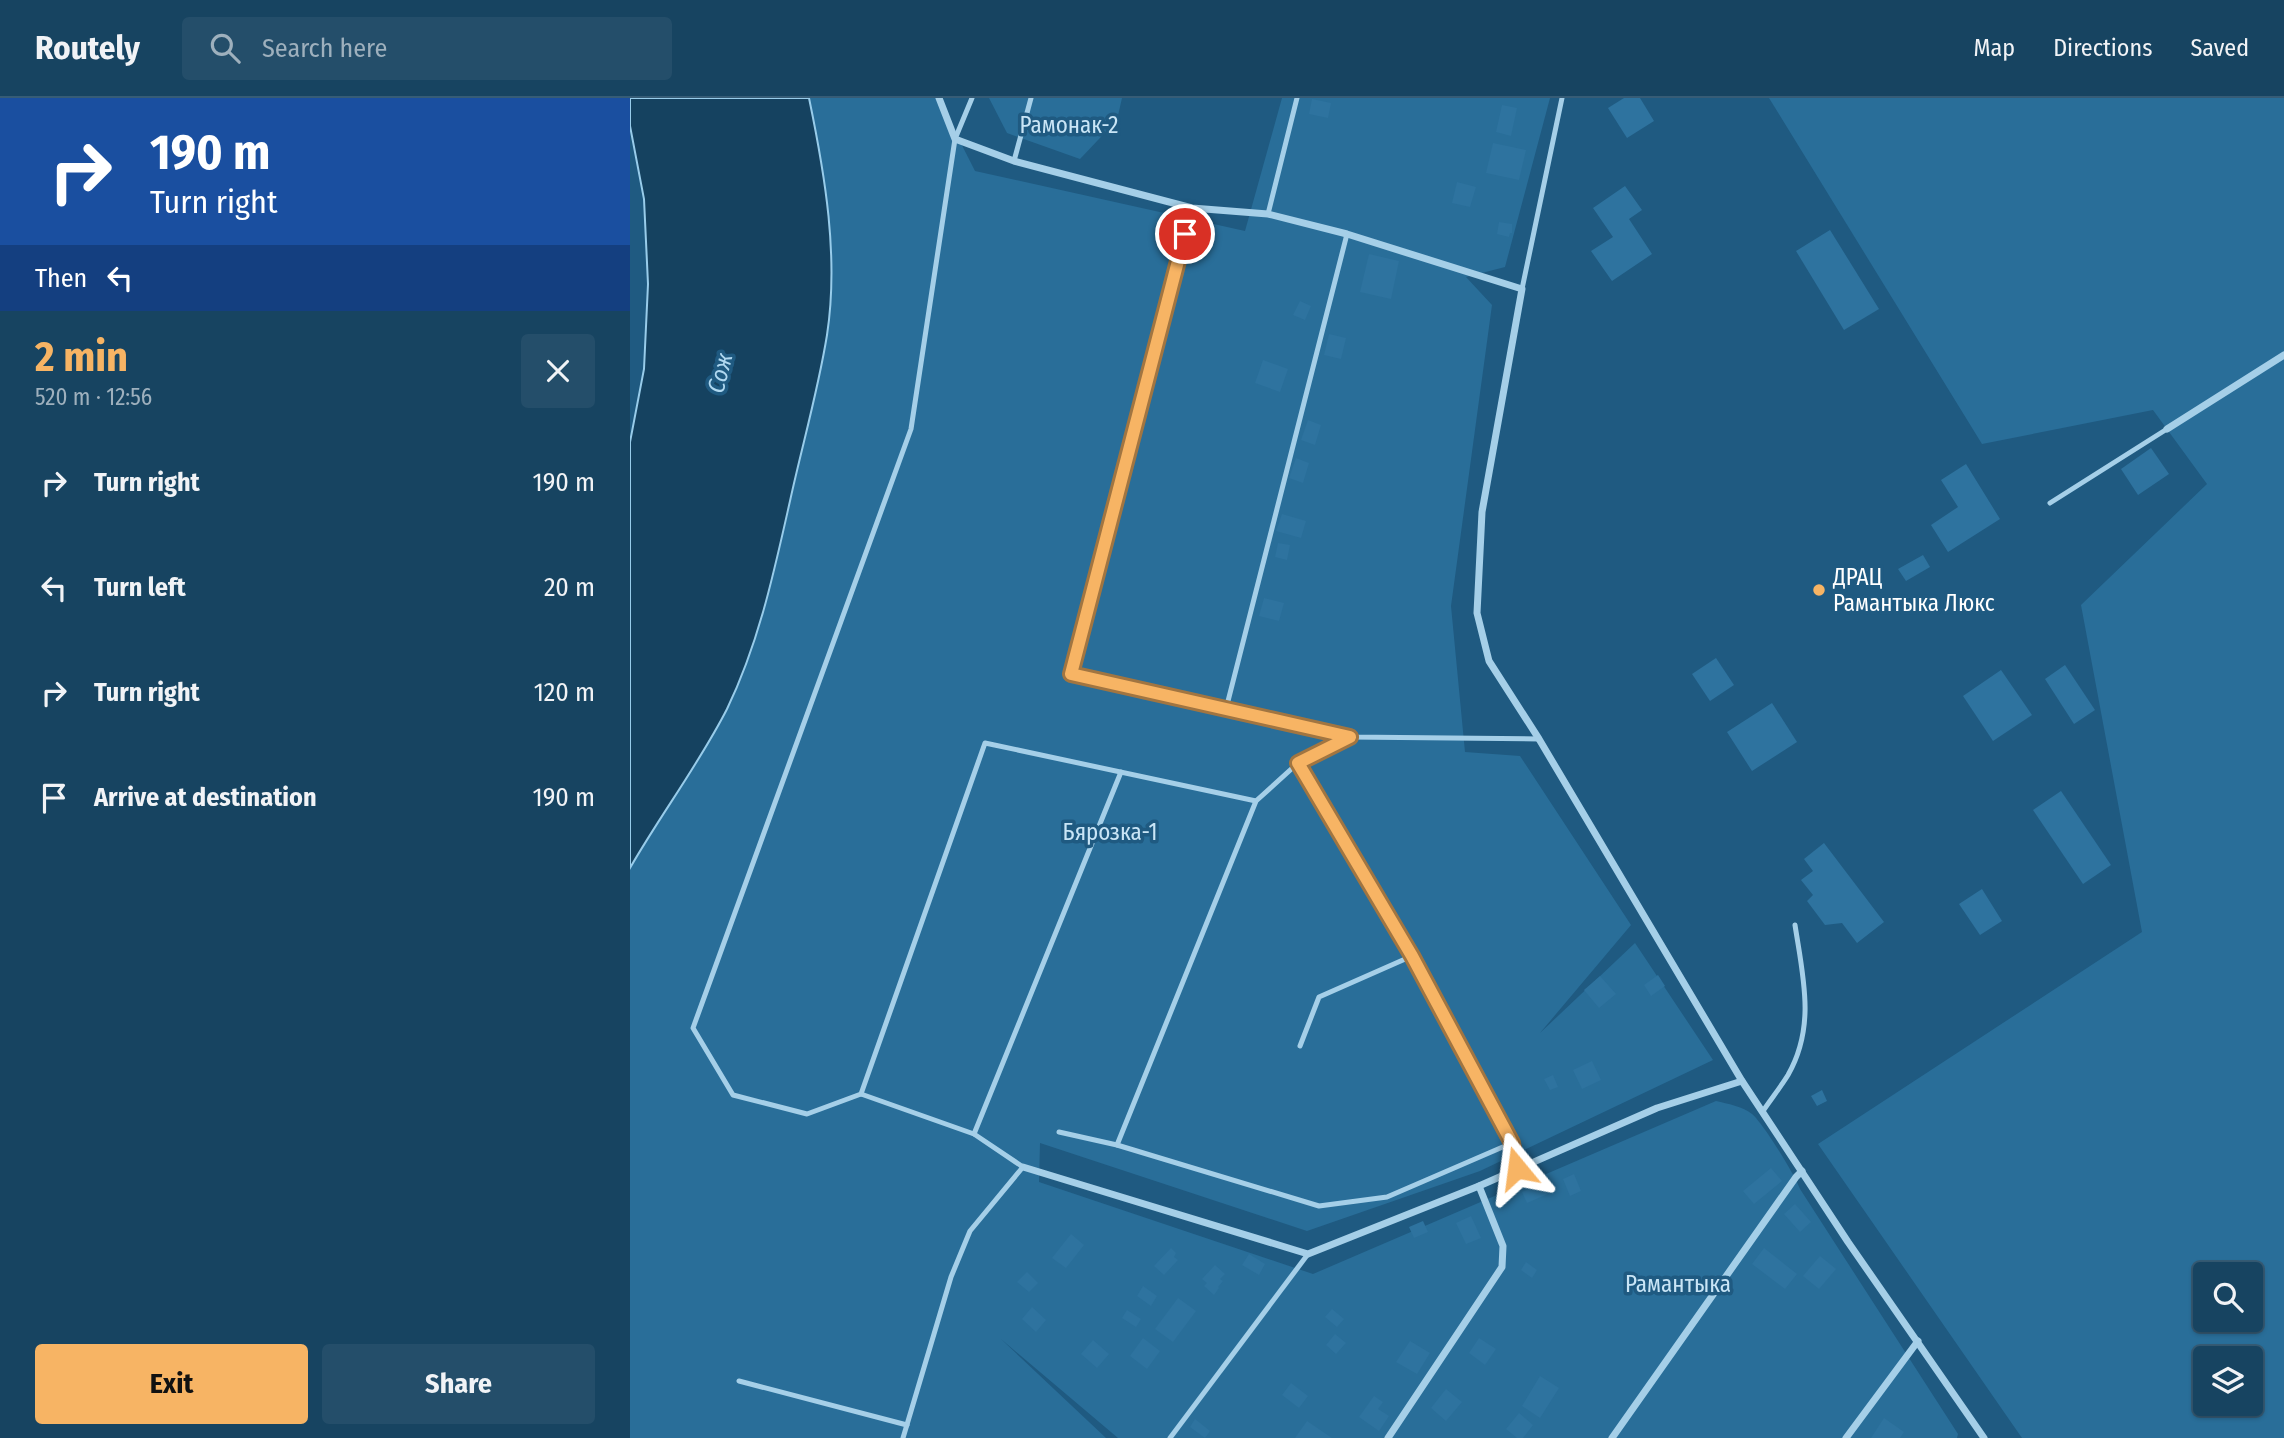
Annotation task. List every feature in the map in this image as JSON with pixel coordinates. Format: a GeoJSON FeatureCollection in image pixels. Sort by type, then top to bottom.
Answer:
{"type":"FeatureCollection","features":[{"type":"Feature","properties":{"kind":"street"},"geometry":{"type":"LineString","coordinates":[[939,98],[956,139],[1014,161],[1192,208],[1268,214],[1347,234],[1522,289],[1482,512],[1477,613],[1489,661],[1539,739],[1742,1081],[1848,1242],[1984,1438]]}},
{"type":"Feature","properties":{"kind":"street"},"geometry":{"type":"LineString","coordinates":[[2167,429],[2284,355]]}},
{"type":"Feature","properties":{"kind":"street"},"geometry":{"type":"LineString","coordinates":[[1023,1167],[1308,1254],[1479,1186],[1657,1108],[1742,1081]]}},
{"type":"Feature","properties":{"kind":"street"},"geometry":{"type":"LineString","coordinates":[[1612,1438],[1802,1171]]}},
{"type":"Feature","properties":{"kind":"street"},"geometry":{"type":"LineString","coordinates":[[1388,1438],[1502,1267],[1503,1245],[1479,1186]]}},
{"type":"Feature","properties":{"kind":"street"},"geometry":{"type":"LineString","coordinates":[[1846,1438],[1918,1341]]}},
{"type":"Feature","properties":{"kind":"lane"},"geometry":{"type":"LineString","coordinates":[[903,1438],[951,1276],[970,1231],[1023,1167],[974,1134],[861,1094],[807,1114],[733,1095],[692,1028],[911,429],[956,139],[972,98]]}},
{"type":"Feature","properties":{"kind":"lane"},"geometry":{"type":"LineString","coordinates":[[1014,161],[1031,98]]}},
{"type":"Feature","properties":{"kind":"lane"},"geometry":{"type":"LineString","coordinates":[[1268,214],[1297,98]]}},
{"type":"Feature","properties":{"kind":"lane"},"geometry":{"type":"LineString","coordinates":[[1522,289],[1562,98]]}},
{"type":"Feature","properties":{"kind":"lane"},"geometry":{"type":"LineString","coordinates":[[1192,208],[1071,674],[1350,737],[1539,739]]}},
{"type":"Feature","properties":{"kind":"lane"},"geometry":{"type":"LineString","coordinates":[[1226,709],[1347,234]]}},
{"type":"Feature","properties":{"kind":"lane"},"geometry":{"type":"LineString","coordinates":[[2049,503],[2167,429]]}},
{"type":"Feature","properties":{"kind":"lane"},"geometry":{"type":"LineString","coordinates":[[1116,1145],[1255,801],[1298,763],[1350,737]]}},
{"type":"Feature","properties":{"kind":"lane"},"geometry":{"type":"LineString","coordinates":[[861,1094],[985,743],[1255,801]]}},
{"type":"Feature","properties":{"kind":"lane"},"geometry":{"type":"LineString","coordinates":[[1298,763],[1412,956],[1512,1143],[1517,1168]]}},
{"type":"Feature","properties":{"kind":"lane"},"geometry":{"type":"LineString","coordinates":[[974,1134],[1121,772]]}},
{"type":"Feature","properties":{"kind":"lane"},"geometry":{"type":"LineString","coordinates":[[1763,1111],[1789,1073],[1803,1035],[1807,1014],[1795,925]]}},
{"type":"Feature","properties":{"kind":"lane"},"geometry":{"type":"LineString","coordinates":[[1300,1046],[1319,997],[1412,956]]}},
{"type":"Feature","properties":{"kind":"lane"},"geometry":{"type":"LineString","coordinates":[[1059,1132],[1116,1145],[1319,1206],[1387,1197],[1512,1143]]}},
{"type":"Feature","properties":{"kind":"lane"},"geometry":{"type":"LineString","coordinates":[[1170,1438],[1308,1254]]}},
{"type":"Feature","properties":{"kind":"lane"},"geometry":{"type":"LineString","coordinates":[[739,1381],[908,1424]]}},
{"type":"Feature","properties":{"kind":"green space"},"geometry":{"type":"Polygon","coordinates":[[[809,98],[938,98],[975,171],[1245,231],[1282,98],[1550,98],[1505,267],[1466,277],[1492,305],[1451,606],[1465,752],[1520,756],[1631,925],[1540,1033],[1635,943],[1713,1060],[1480,1171],[1307,1231],[1040,1143],[1039,1182],[1313,1274],[1716,1101],[1735,1106],[1752,1114],[1771,1138],[1800,1189],[1958,1434],[1957,1438],[1118,1438],[1001,1339],[1106,1438],[630,1438],[630,868],[727,708],[746,664],[774,573],[820,373],[831,294],[822,165],[809,98]]]}},
{"type":"Feature","properties":{"kind":"green space","name":"Рамонак-2"},"geometry":{"type":"Polygon","coordinates":[[[989,98],[1122,98],[1117,120],[1080,159],[1007,133],[989,98]]]}},
{"type":"Feature","properties":{"kind":"green space"},"geometry":{"type":"Polygon","coordinates":[[[1769,98],[2284,98],[2284,1438],[2022,1438],[1818,1144],[2142,932],[2081,605],[2207,484],[2153,410],[1982,444],[1769,98]]]}},
{"type":"Feature","properties":{"kind":"water","name":"Сож"},"geometry":{"type":"Polygon","coordinates":[[[630,98],[809,98],[825,186],[832,276],[827,335],[819,377],[757,633],[727,709],[630,868],[630,442],[644,369],[648,284],[644,199],[630,126],[630,98]]]}},
{"type":"Feature","properties":{"kind":"building"},"geometry":{"type":"Polygon","coordinates":[[[1624,98],[1640,98],[1654,121],[1627,138],[1608,108],[1624,98]]]}},
{"type":"Feature","properties":{"kind":"building"},"geometry":{"type":"Polygon","coordinates":[[[1312,99],[1331,103],[1328,118],[1309,114],[1312,99]]]}},
{"type":"Feature","properties":{"kind":"building"},"geometry":{"type":"Polygon","coordinates":[[[1502,105],[1517,108],[1511,136],[1496,132],[1502,105]]]}},
{"type":"Feature","properties":{"kind":"building"},"geometry":{"type":"Polygon","coordinates":[[[1493,143],[1526,150],[1519,180],[1486,173],[1493,143]]]}},
{"type":"Feature","properties":{"kind":"building"},"geometry":{"type":"Polygon","coordinates":[[[1457,182],[1476,187],[1470,207],[1452,203],[1457,182]]]}},
{"type":"Feature","properties":{"kind":"building"},"geometry":{"type":"Polygon","coordinates":[[[1625,186],[1642,210],[1629,219],[1652,254],[1612,281],[1591,251],[1613,237],[1593,208],[1625,186]]]}},
{"type":"Feature","properties":{"kind":"building"},"geometry":{"type":"Polygon","coordinates":[[[1499,222],[1512,224],[1509,237],[1497,234],[1499,222]]]}},
{"type":"Feature","properties":{"kind":"building"},"geometry":{"type":"Polygon","coordinates":[[[1830,230],[1879,309],[1844,330],[1796,251],[1830,230]]]}},
{"type":"Feature","properties":{"kind":"building"},"geometry":{"type":"Polygon","coordinates":[[[1369,254],[1399,261],[1391,299],[1360,292],[1369,254]]]}},
{"type":"Feature","properties":{"kind":"building"},"geometry":{"type":"Polygon","coordinates":[[[1300,301],[1311,306],[1305,320],[1293,315],[1300,301]]]}},
{"type":"Feature","properties":{"kind":"building"},"geometry":{"type":"Polygon","coordinates":[[[1329,334],[1346,338],[1341,359],[1324,355],[1329,334]]]}},
{"type":"Feature","properties":{"kind":"building"},"geometry":{"type":"Polygon","coordinates":[[[1263,360],[1288,369],[1280,392],[1255,383],[1263,360]]]}},
{"type":"Feature","properties":{"kind":"building"},"geometry":{"type":"Polygon","coordinates":[[[1308,420],[1321,425],[1315,445],[1301,440],[1308,420]]]}},
{"type":"Feature","properties":{"kind":"building"},"geometry":{"type":"Polygon","coordinates":[[[2151,448],[2169,474],[2138,495],[2121,469],[2151,448]]]}},
{"type":"Feature","properties":{"kind":"building"},"geometry":{"type":"Polygon","coordinates":[[[1296,458],[1309,463],[1303,483],[1289,478],[1296,458]]]}},
{"type":"Feature","properties":{"kind":"building"},"geometry":{"type":"Polygon","coordinates":[[[1966,464],[2000,519],[1948,552],[1931,525],[1958,507],[1941,480],[1966,464]]]}},
{"type":"Feature","properties":{"kind":"building"},"geometry":{"type":"Polygon","coordinates":[[[1282,514],[1306,521],[1301,538],[1276,531],[1282,514]]]}},
{"type":"Feature","properties":{"kind":"building"},"geometry":{"type":"Polygon","coordinates":[[[1278,543],[1290,545],[1287,560],[1275,557],[1278,543]]]}},
{"type":"Feature","properties":{"kind":"building"},"geometry":{"type":"Polygon","coordinates":[[[1923,555],[1930,567],[1906,581],[1898,569],[1923,555]]]}},
{"type":"Feature","properties":{"kind":"building"},"geometry":{"type":"Polygon","coordinates":[[[1264,598],[1284,603],[1279,621],[1259,616],[1264,598]]]}},
{"type":"Feature","properties":{"kind":"building"},"geometry":{"type":"Polygon","coordinates":[[[1716,658],[1734,685],[1710,701],[1692,674],[1716,658]]]}},
{"type":"Feature","properties":{"kind":"building"},"geometry":{"type":"Polygon","coordinates":[[[2065,665],[2095,710],[2074,724],[2045,679],[2065,665]]]}},
{"type":"Feature","properties":{"kind":"building"},"geometry":{"type":"Polygon","coordinates":[[[2001,670],[2032,715],[1993,741],[1963,696],[2001,670]]]}},
{"type":"Feature","properties":{"kind":"building"},"geometry":{"type":"Polygon","coordinates":[[[1772,703],[1797,742],[1752,771],[1727,732],[1772,703]]]}},
{"type":"Feature","properties":{"kind":"building"},"geometry":{"type":"Polygon","coordinates":[[[2061,791],[2111,865],[2083,884],[2033,810],[2061,791]]]}},
{"type":"Feature","properties":{"kind":"building"},"geometry":{"type":"Polygon","coordinates":[[[1824,843],[1884,922],[1857,943],[1842,923],[1825,925],[1807,901],[1813,895],[1801,880],[1813,871],[1804,859],[1824,843]]]}},
{"type":"Feature","properties":{"kind":"building"},"geometry":{"type":"Polygon","coordinates":[[[1982,889],[2002,921],[1980,935],[1959,904],[1982,889]]]}},
{"type":"Feature","properties":{"kind":"building"},"geometry":{"type":"Polygon","coordinates":[[[1658,975],[1665,986],[1651,996],[1644,985],[1658,975]]]}},
{"type":"Feature","properties":{"kind":"building"},"geometry":{"type":"Polygon","coordinates":[[[1600,976],[1616,994],[1599,1008],[1584,990],[1600,976]]]}},
{"type":"Feature","properties":{"kind":"building"},"geometry":{"type":"Polygon","coordinates":[[[1592,1061],[1601,1080],[1582,1089],[1573,1070],[1592,1061]]]}},
{"type":"Feature","properties":{"kind":"building"},"geometry":{"type":"Polygon","coordinates":[[[1553,1075],[1558,1087],[1550,1090],[1544,1079],[1553,1075]]]}},
{"type":"Feature","properties":{"kind":"building"},"geometry":{"type":"Polygon","coordinates":[[[1822,1090],[1827,1101],[1817,1106],[1811,1096],[1822,1090]]]}},
{"type":"Feature","properties":{"kind":"building"},"geometry":{"type":"Polygon","coordinates":[[[1771,1168],[1782,1181],[1754,1204],[1743,1191],[1771,1168]]]}},
{"type":"Feature","properties":{"kind":"building"},"geometry":{"type":"Polygon","coordinates":[[[1574,1174],[1581,1191],[1570,1196],[1563,1179],[1574,1174]]]}},
{"type":"Feature","properties":{"kind":"building"},"geometry":{"type":"Polygon","coordinates":[[[1543,1183],[1548,1194],[1527,1203],[1522,1192],[1543,1183]]]}},
{"type":"Feature","properties":{"kind":"building"},"geometry":{"type":"Polygon","coordinates":[[[1795,1204],[1811,1222],[1800,1232],[1784,1214],[1795,1204]]]}},
{"type":"Feature","properties":{"kind":"building"},"geometry":{"type":"Polygon","coordinates":[[[1471,1216],[1481,1238],[1466,1244],[1456,1223],[1471,1216]]]}},
{"type":"Feature","properties":{"kind":"building"},"geometry":{"type":"Polygon","coordinates":[[[1423,1221],[1428,1232],[1414,1238],[1409,1227],[1423,1221]]]}},
{"type":"Feature","properties":{"kind":"building"},"geometry":{"type":"Polygon","coordinates":[[[1071,1234],[1084,1245],[1066,1268],[1052,1258],[1071,1234]]]}},
{"type":"Feature","properties":{"kind":"building"},"geometry":{"type":"Polygon","coordinates":[[[1171,1248],[1178,1260],[1164,1275],[1154,1266],[1171,1248]]]}},
{"type":"Feature","properties":{"kind":"building"},"geometry":{"type":"Polygon","coordinates":[[[1764,1248],[1797,1274],[1785,1289],[1752,1264],[1764,1248]]]}},
{"type":"Feature","properties":{"kind":"building"},"geometry":{"type":"Polygon","coordinates":[[[1249,1254],[1265,1264],[1259,1275],[1242,1265],[1249,1254]]]}},
{"type":"Feature","properties":{"kind":"building"},"geometry":{"type":"Polygon","coordinates":[[[1820,1256],[1836,1269],[1819,1289],[1803,1276],[1820,1256]]]}},
{"type":"Feature","properties":{"kind":"building"},"geometry":{"type":"Polygon","coordinates":[[[1526,1262],[1537,1270],[1532,1278],[1521,1270],[1526,1262]]]}},
{"type":"Feature","properties":{"kind":"building"},"geometry":{"type":"Polygon","coordinates":[[[1215,1265],[1225,1274],[1220,1279],[1223,1281],[1214,1295],[1204,1286],[1207,1283],[1202,1279],[1215,1265]]]}},
{"type":"Feature","properties":{"kind":"building"},"geometry":{"type":"Polygon","coordinates":[[[1027,1272],[1038,1283],[1029,1292],[1017,1282],[1027,1272]]]}},
{"type":"Feature","properties":{"kind":"building"},"geometry":{"type":"Polygon","coordinates":[[[1143,1286],[1157,1296],[1151,1306],[1137,1296],[1143,1286]]]}},
{"type":"Feature","properties":{"kind":"building"},"geometry":{"type":"Polygon","coordinates":[[[1178,1298],[1196,1311],[1173,1342],[1155,1329],[1178,1298]]]}},
{"type":"Feature","properties":{"kind":"building"},"geometry":{"type":"Polygon","coordinates":[[[1032,1307],[1046,1320],[1036,1332],[1022,1319],[1032,1307]]]}},
{"type":"Feature","properties":{"kind":"building"},"geometry":{"type":"Polygon","coordinates":[[[1332,1309],[1344,1319],[1337,1327],[1325,1317],[1332,1309]]]}},
{"type":"Feature","properties":{"kind":"building"},"geometry":{"type":"Polygon","coordinates":[[[1127,1310],[1141,1319],[1136,1327],[1122,1318],[1127,1310]]]}},
{"type":"Feature","properties":{"kind":"building"},"geometry":{"type":"Polygon","coordinates":[[[1335,1334],[1346,1343],[1336,1354],[1326,1345],[1335,1334]]]}},
{"type":"Feature","properties":{"kind":"building"},"geometry":{"type":"Polygon","coordinates":[[[1143,1338],[1160,1351],[1147,1369],[1130,1356],[1143,1338]]]}},
{"type":"Feature","properties":{"kind":"building"},"geometry":{"type":"Polygon","coordinates":[[[1479,1338],[1496,1349],[1485,1365],[1469,1353],[1479,1338]]]}},
{"type":"Feature","properties":{"kind":"building"},"geometry":{"type":"Polygon","coordinates":[[[1093,1340],[1109,1354],[1097,1368],[1081,1354],[1093,1340]]]}},
{"type":"Feature","properties":{"kind":"building"},"geometry":{"type":"Polygon","coordinates":[[[1410,1341],[1430,1353],[1417,1374],[1396,1362],[1410,1341]]]}},
{"type":"Feature","properties":{"kind":"building"},"geometry":{"type":"Polygon","coordinates":[[[1540,1376],[1559,1388],[1540,1418],[1522,1406],[1540,1376]]]}},
{"type":"Feature","properties":{"kind":"building"},"geometry":{"type":"Polygon","coordinates":[[[1291,1383],[1308,1396],[1299,1408],[1282,1395],[1291,1383]]]}},
{"type":"Feature","properties":{"kind":"building"},"geometry":{"type":"Polygon","coordinates":[[[1446,1389],[1462,1402],[1446,1421],[1431,1408],[1446,1389]]]}},
{"type":"Feature","properties":{"kind":"building"},"geometry":{"type":"Polygon","coordinates":[[[1374,1396],[1383,1402],[1378,1409],[1389,1416],[1379,1431],[1359,1417],[1374,1396]]]}},
{"type":"Feature","properties":{"kind":"building"},"geometry":{"type":"Polygon","coordinates":[[[1519,1413],[1533,1425],[1523,1438],[1517,1438],[1506,1429],[1519,1413]]]}},
{"type":"Feature","properties":{"kind":"building"},"geometry":{"type":"Polygon","coordinates":[[[1884,1418],[1904,1432],[1900,1438],[1871,1438],[1884,1418]]]}},
{"type":"Feature","properties":{"kind":"building"},"geometry":{"type":"Polygon","coordinates":[[[1195,1419],[1210,1431],[1205,1438],[1190,1427],[1195,1419]]]}},
{"type":"Feature","properties":{"kind":"building"},"geometry":{"type":"Polygon","coordinates":[[[1307,1421],[1332,1438],[1295,1438],[1307,1421]]]}},
{"type":"Feature","properties":{"kind":"place","name":"ДРАЦ Рамантыка Люкс"},"geometry":{"type":"Point","coordinates":[1819,590]}},
{"type":"Feature","properties":{"kind":"route"},"geometry":{"type":"LineString","coordinates":[[1185,234],[1071,674],[1350,737],[1298,763],[1412,956],[1512,1143],[1517,1168]]}},
{"type":"Feature","properties":{"kind":"park label","name":"Бярозка-1"},"geometry":{"type":"Point","coordinates":[1110,832]}},
{"type":"Feature","properties":{"kind":"park label","name":"Рамантыка"},"geometry":{"type":"Point","coordinates":[1678,1284]}}]}
